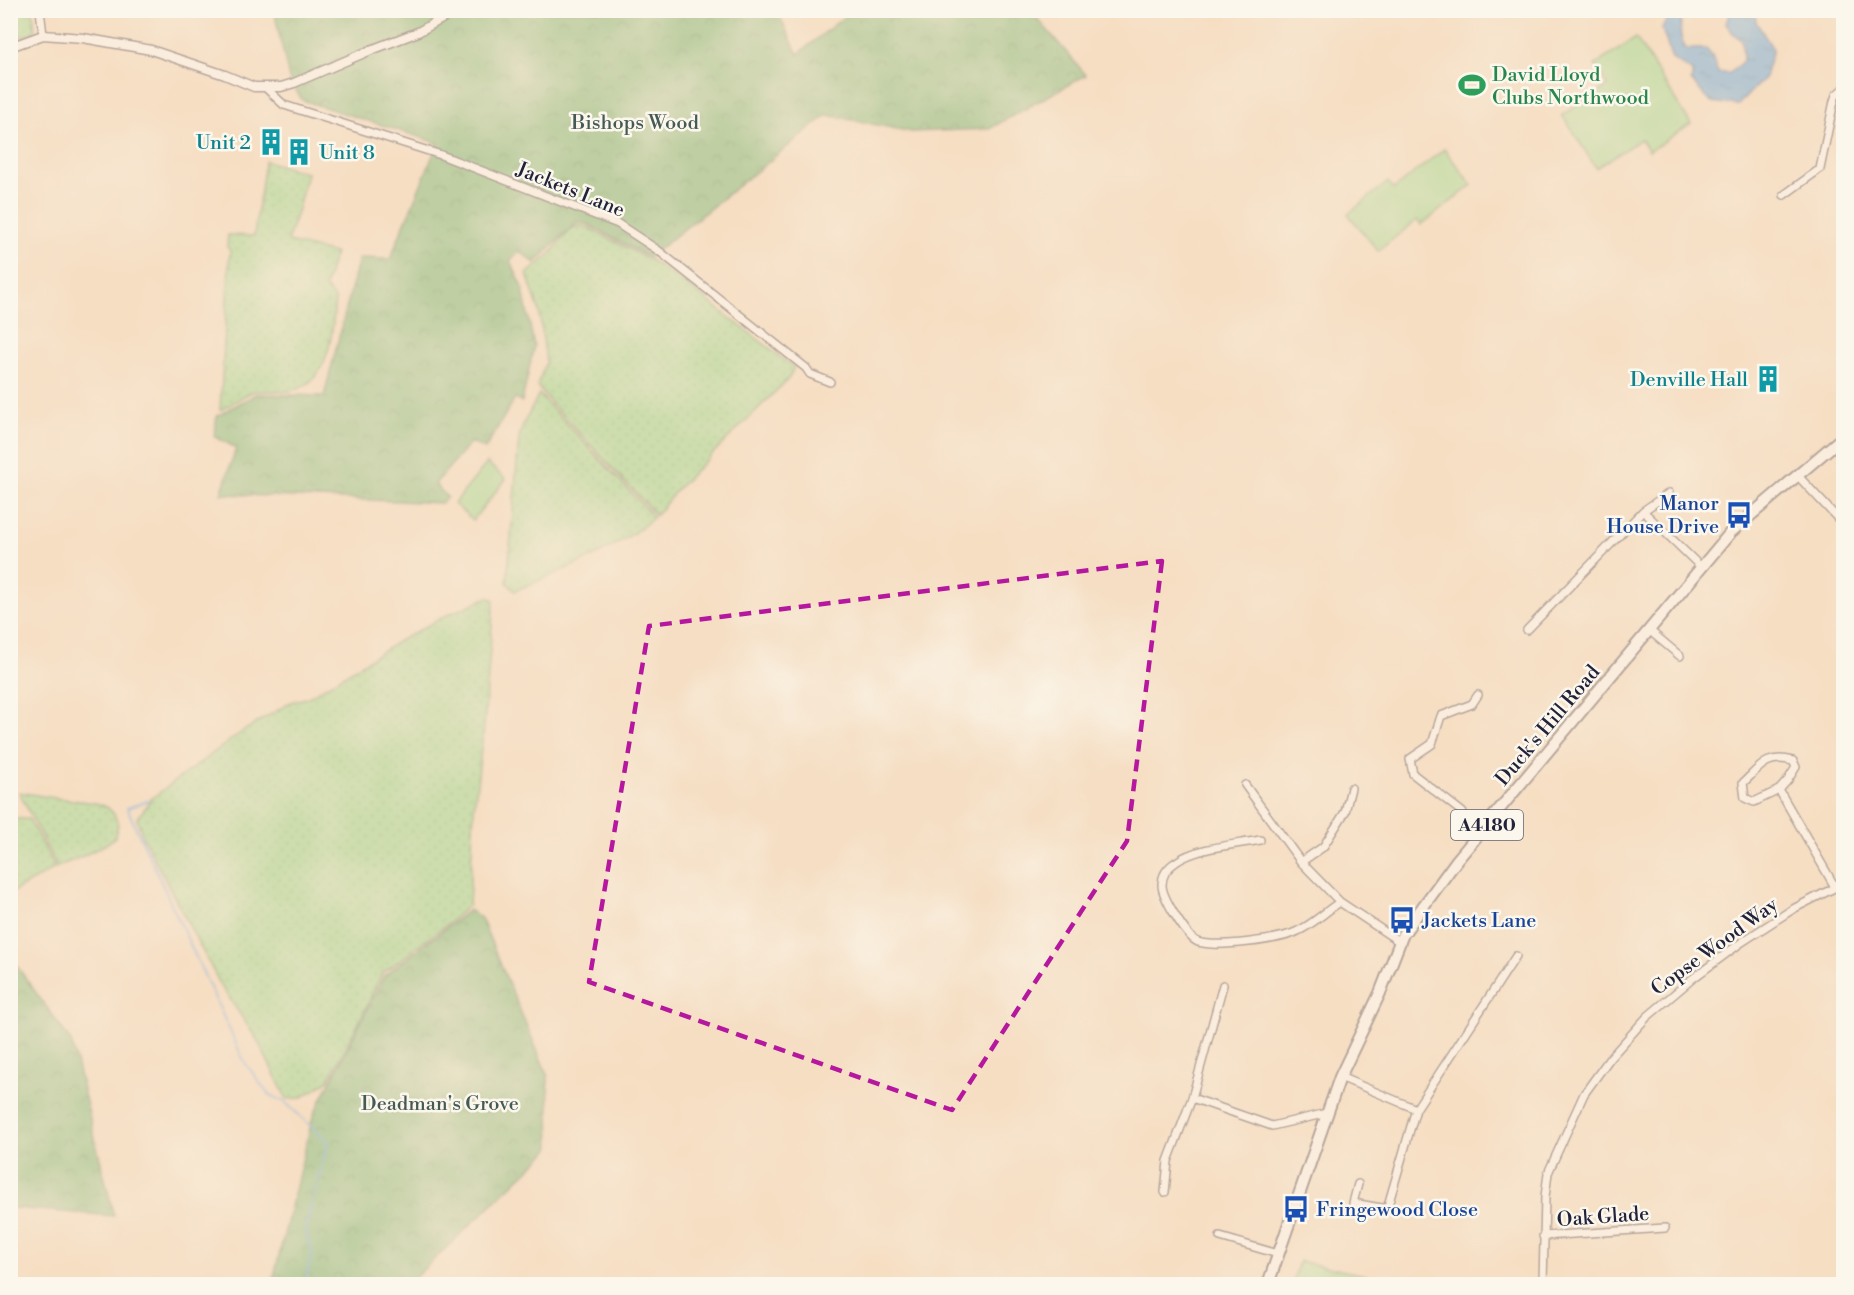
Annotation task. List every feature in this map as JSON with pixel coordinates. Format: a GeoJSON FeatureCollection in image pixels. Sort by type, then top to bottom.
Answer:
{"type":"FeatureCollection","features":[{"type":"Feature","properties":{"kind":"main road","name":"Duck's Hill Road"},"geometry":{"type":"LineString","coordinates":[[1268,1284],[1340,1077],[1380,993],[1403,934],[1479,833],[1731,532],[1844,436]]}},
{"type":"Feature","properties":{"kind":"street"},"geometry":{"type":"LineString","coordinates":[[40,10],[43,35]]}},
{"type":"Feature","properties":{"kind":"street"},"geometry":{"type":"LineString","coordinates":[[10,47],[43,35],[83,38],[152,50],[254,87],[281,87],[418,32],[458,10]]}},
{"type":"Feature","properties":{"kind":"street","name":"Jackets Lane"},"geometry":{"type":"LineString","coordinates":[[266,88],[284,105],[441,155],[618,224],[659,251],[806,368],[810,374],[830,382]]}},
{"type":"Feature","properties":{"kind":"street"},"geometry":{"type":"LineString","coordinates":[[1784,195],[1820,169],[1834,101],[1836,95],[1844,88]]}},
{"type":"Feature","properties":{"kind":"street"},"geometry":{"type":"LineString","coordinates":[[1798,476],[1844,525]]}},
{"type":"Feature","properties":{"kind":"street"},"geometry":{"type":"LineString","coordinates":[[1527,630],[1643,511],[1669,493]]}},
{"type":"Feature","properties":{"kind":"street"},"geometry":{"type":"LineString","coordinates":[[1643,511],[1702,568]]}},
{"type":"Feature","properties":{"kind":"street"},"geometry":{"type":"LineString","coordinates":[[1649,630],[1680,656]]}},
{"type":"Feature","properties":{"kind":"street"},"geometry":{"type":"LineString","coordinates":[[1478,695],[1472,704],[1441,716],[1432,744],[1410,759],[1413,774],[1462,812],[1479,833]]}},
{"type":"Feature","properties":{"kind":"street"},"geometry":{"type":"LineString","coordinates":[[1782,758],[1793,761],[1796,767],[1779,790],[1754,802],[1745,798],[1743,783],[1768,760],[1782,758]]}},
{"type":"Feature","properties":{"kind":"street"},"geometry":{"type":"LineString","coordinates":[[1245,785],[1301,862],[1340,902],[1400,942]]}},
{"type":"Feature","properties":{"kind":"street"},"geometry":{"type":"LineString","coordinates":[[1301,862],[1323,847],[1345,812],[1351,788]]}},
{"type":"Feature","properties":{"kind":"street"},"geometry":{"type":"LineString","coordinates":[[1779,790],[1835,887]]}},
{"type":"Feature","properties":{"kind":"street"},"geometry":{"type":"LineString","coordinates":[[1260,840],[1202,851],[1177,861],[1169,867],[1163,876],[1163,894],[1186,933],[1192,938],[1198,942],[1217,944],[1273,939],[1298,931],[1340,902]]}},
{"type":"Feature","properties":{"kind":"street","name":"Copse Wood Way"},"geometry":{"type":"LineString","coordinates":[[1542,1284],[1548,1173],[1584,1094],[1610,1058],[1647,1017],[1692,979],[1742,942],[1793,909],[1844,883]]}},
{"type":"Feature","properties":{"kind":"street"},"geometry":{"type":"LineString","coordinates":[[1358,1184],[1353,1203],[1387,1209],[1416,1109],[1516,956]]}},
{"type":"Feature","properties":{"kind":"street"},"geometry":{"type":"LineString","coordinates":[[1165,1192],[1168,1161],[1192,1098],[1223,985]]}},
{"type":"Feature","properties":{"kind":"street"},"geometry":{"type":"LineString","coordinates":[[1340,1077],[1416,1109]]}},
{"type":"Feature","properties":{"kind":"street"},"geometry":{"type":"LineString","coordinates":[[1192,1098],[1272,1126],[1327,1113]]}},
{"type":"Feature","properties":{"kind":"street","name":"Oak Glade"},"geometry":{"type":"LineString","coordinates":[[1543,1236],[1665,1228]]}},
{"type":"Feature","properties":{"kind":"street"},"geometry":{"type":"LineString","coordinates":[[1221,1237],[1278,1254]]}},
{"type":"Feature","properties":{"kind":"highlighted area"},"geometry":{"type":"Polygon","coordinates":[[[1162,561],[1127,841],[952,1110],[589,982],[649,626],[1162,561]]]}},
{"type":"Feature","properties":{"kind":"green space"},"geometry":{"type":"Polygon","coordinates":[[[11,10],[33,11],[35,31],[11,42],[11,10]]]}},
{"type":"Feature","properties":{"kind":"green space","name":"Bishops Wood"},"geometry":{"type":"Polygon","coordinates":[[[274,11],[777,11],[798,54],[851,11],[1031,11],[1086,75],[989,129],[912,132],[827,115],[649,257],[581,223],[573,226],[535,263],[519,251],[510,261],[522,285],[534,346],[522,402],[515,398],[485,449],[471,442],[435,484],[447,497],[442,503],[221,494],[236,448],[214,436],[217,416],[256,394],[324,396],[359,258],[390,259],[438,143],[302,100],[289,79],[274,11]]]}},
{"type":"Feature","properties":{"kind":"green space"},"geometry":{"type":"Polygon","coordinates":[[[1636,38],[1691,124],[1649,151],[1641,139],[1596,168],[1562,115],[1608,86],[1595,65],[1636,38]]]}},
{"type":"Feature","properties":{"kind":"green space"},"geometry":{"type":"Polygon","coordinates":[[[1444,149],[1472,185],[1421,225],[1417,220],[1378,251],[1348,214],[1388,182],[1394,189],[1444,149]]]}},
{"type":"Feature","properties":{"kind":"green space"},"geometry":{"type":"Polygon","coordinates":[[[265,161],[307,173],[288,239],[289,242],[335,253],[325,287],[335,299],[330,341],[321,367],[314,378],[304,386],[290,391],[252,392],[220,410],[230,250],[227,247],[228,235],[254,236],[265,161]]]}},
{"type":"Feature","properties":{"kind":"green space"},"geometry":{"type":"Polygon","coordinates":[[[581,226],[650,260],[691,288],[794,367],[789,378],[679,487],[656,515],[537,386],[546,362],[539,310],[527,274],[551,253],[572,228],[581,226]]]}},
{"type":"Feature","properties":{"kind":"green space"},"geometry":{"type":"Polygon","coordinates":[[[539,394],[654,517],[605,550],[515,591],[507,583],[519,438],[539,394]]]}},
{"type":"Feature","properties":{"kind":"green space"},"geometry":{"type":"Polygon","coordinates":[[[487,463],[506,479],[473,520],[454,504],[487,463]]]}},
{"type":"Feature","properties":{"kind":"green space"},"geometry":{"type":"Polygon","coordinates":[[[488,597],[494,600],[484,725],[474,808],[469,905],[382,974],[328,1081],[301,1098],[287,1099],[256,1038],[221,986],[144,839],[137,819],[152,798],[243,731],[291,702],[309,697],[399,641],[447,615],[488,597]]]}},
{"type":"Feature","properties":{"kind":"green space"},"geometry":{"type":"Polygon","coordinates":[[[19,792],[96,803],[107,807],[114,814],[118,824],[115,837],[83,856],[57,867],[19,792]]]}},
{"type":"Feature","properties":{"kind":"green space"},"geometry":{"type":"Polygon","coordinates":[[[11,819],[29,819],[55,868],[11,893],[11,819]]]}},
{"type":"Feature","properties":{"kind":"green space","name":"Deadman's Grove"},"geometry":{"type":"Polygon","coordinates":[[[469,910],[481,918],[548,1076],[550,1149],[408,1284],[272,1284],[313,1116],[384,976],[469,910]]]}},
{"type":"Feature","properties":{"kind":"green space"},"geometry":{"type":"Polygon","coordinates":[[[11,958],[71,1041],[114,1216],[11,1208],[11,958]]]}},
{"type":"Feature","properties":{"kind":"green space"},"geometry":{"type":"Polygon","coordinates":[[[1299,1261],[1406,1284],[1292,1284],[1299,1261]]]}},
{"type":"Feature","properties":{"kind":"water"},"geometry":{"type":"Polygon","coordinates":[[[1671,11],[1698,11],[1694,17],[1682,19],[1681,34],[1686,49],[1706,49],[1712,56],[1718,73],[1730,73],[1743,61],[1742,41],[1726,23],[1731,11],[1755,11],[1756,22],[1773,49],[1765,77],[1738,105],[1711,102],[1691,81],[1693,72],[1672,59],[1662,29],[1671,11]]]}},
{"type":"Feature","properties":{"kind":"waterway"},"geometry":{"type":"LineString","coordinates":[[148,801],[127,808],[244,1061],[268,1094],[285,1102],[328,1142],[305,1230],[312,1252],[305,1284]]}},
{"type":"Feature","properties":{"kind":"place","name":"David Lloyd Clubs Northwood"},"geometry":{"type":"Point","coordinates":[1472,85]}},
{"type":"Feature","properties":{"kind":"place","name":"Unit 2"},"geometry":{"type":"Point","coordinates":[271,142]}},
{"type":"Feature","properties":{"kind":"place","name":"Unit 8"},"geometry":{"type":"Point","coordinates":[299,152]}},
{"type":"Feature","properties":{"kind":"place","name":"Denville Hall"},"geometry":{"type":"Point","coordinates":[1768,379]}},
{"type":"Feature","properties":{"kind":"place","name":"Manor House Drive"},"geometry":{"type":"Point","coordinates":[1739,515]}},
{"type":"Feature","properties":{"kind":"place","name":"Jackets Lane"},"geometry":{"type":"Point","coordinates":[1402,920]}},
{"type":"Feature","properties":{"kind":"place","name":"Fringewood Close"},"geometry":{"type":"Point","coordinates":[1296,1209]}}]}
